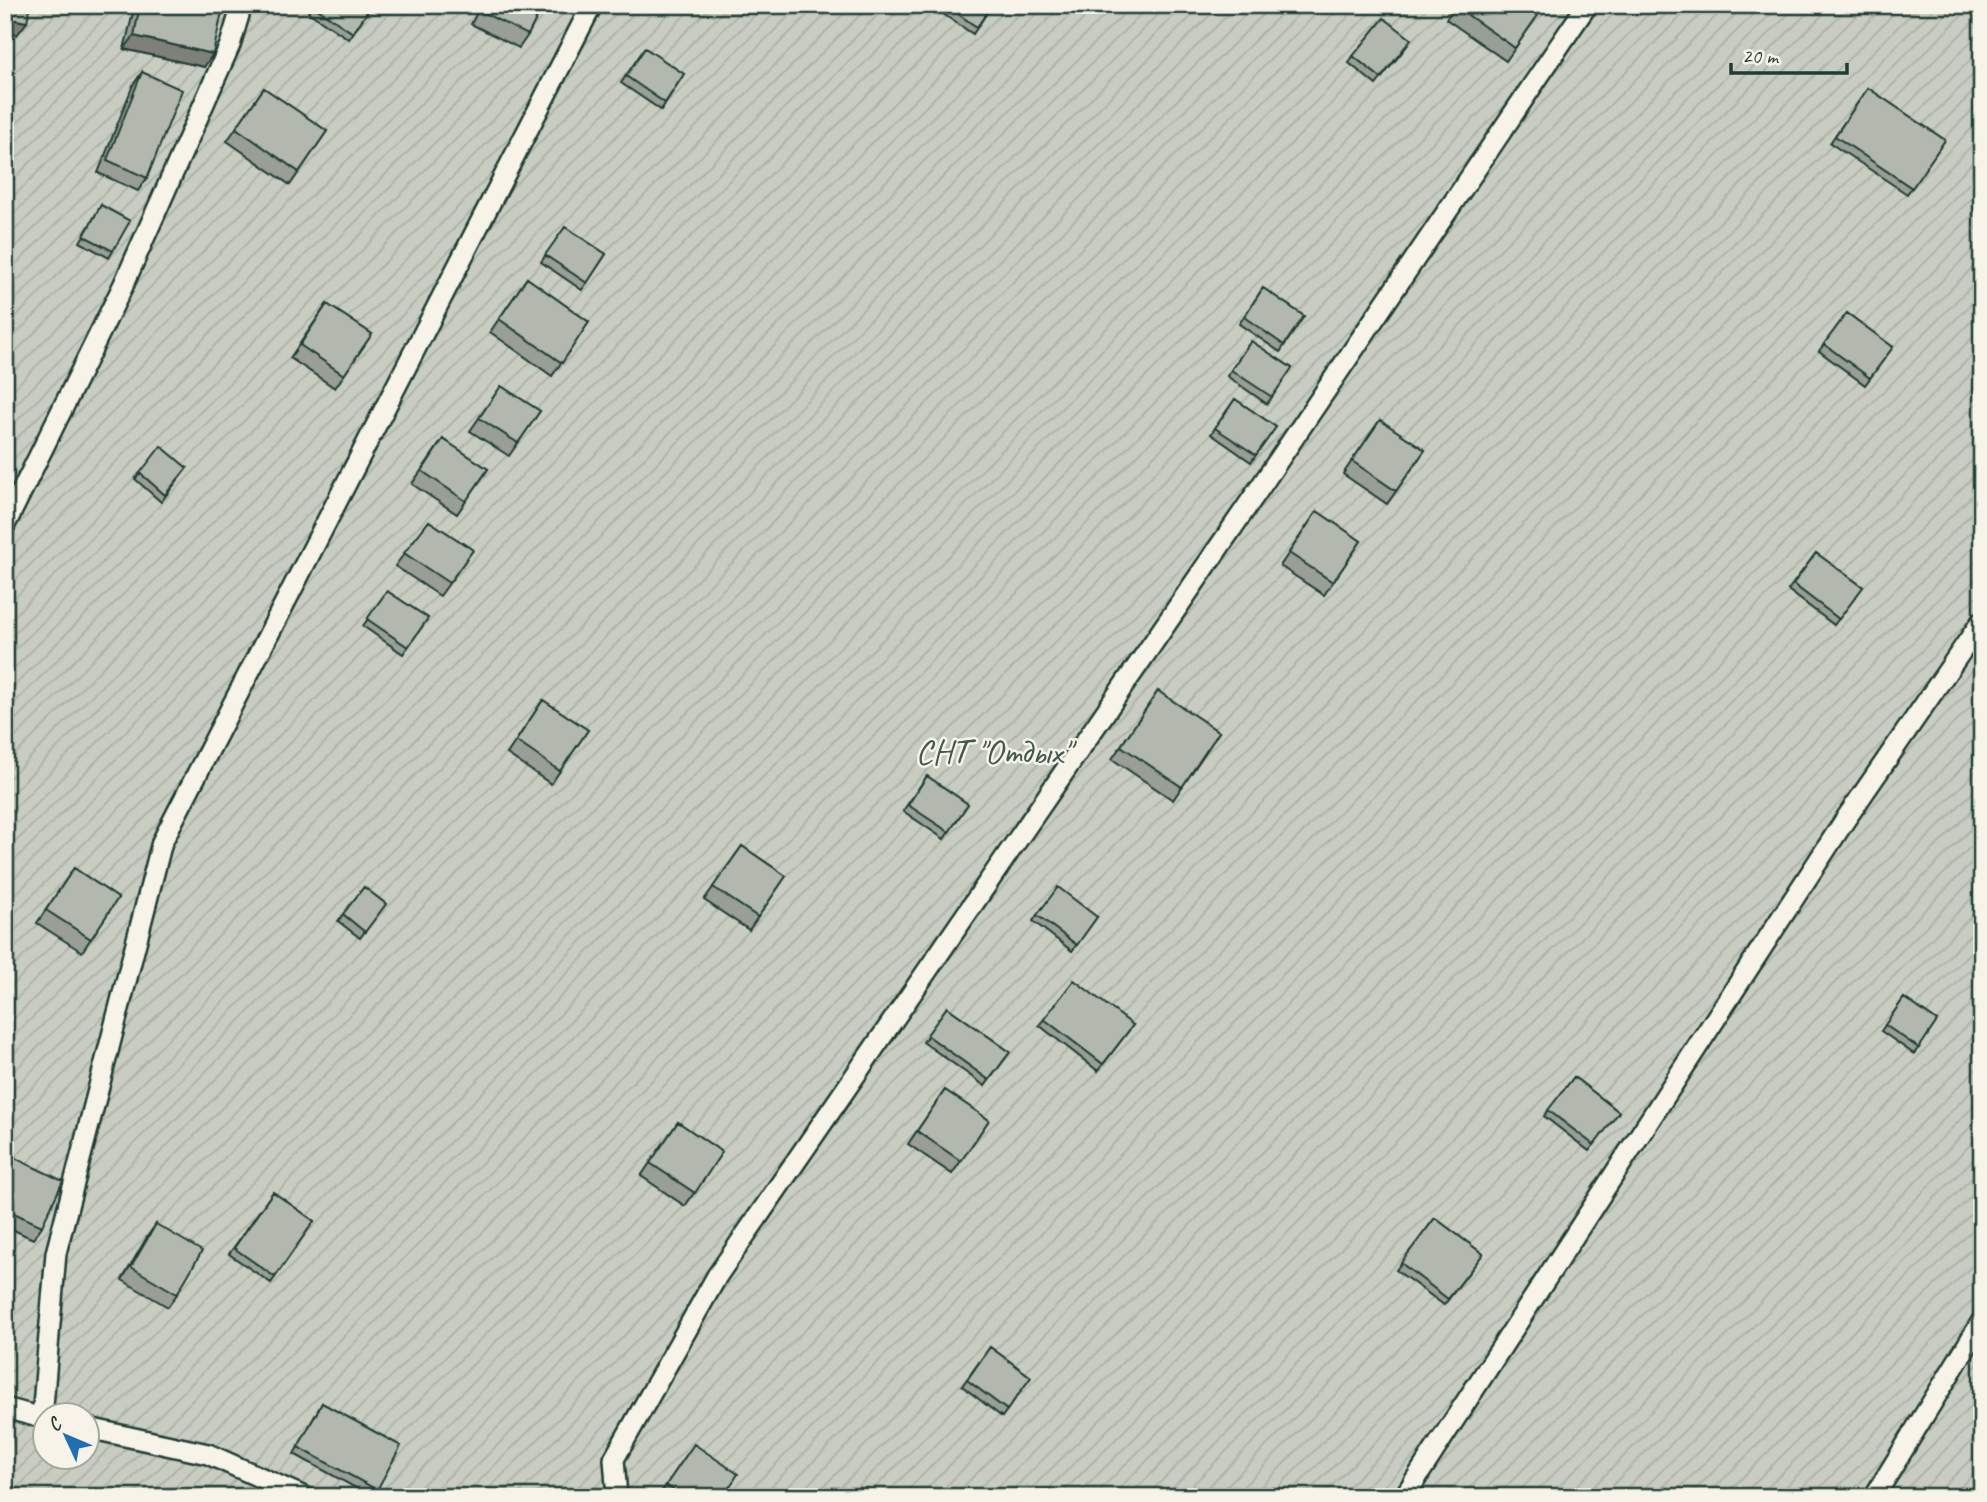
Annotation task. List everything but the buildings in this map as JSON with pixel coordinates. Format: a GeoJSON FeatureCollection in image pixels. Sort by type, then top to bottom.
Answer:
{"type":"FeatureCollection","features":[{"type":"Feature","properties":{"kind":"lane"},"geometry":{"type":"LineString","coordinates":[[5,525],[123,286],[230,45],[242,5]]}},
{"type":"Feature","properties":{"kind":"lane"},"geometry":{"type":"LineString","coordinates":[[45,1400],[56,1253],[162,842],[592,5]]}},
{"type":"Feature","properties":{"kind":"lane"},"geometry":{"type":"LineString","coordinates":[[617,1497],[614,1459],[717,1276],[1259,489],[1587,5]]}},
{"type":"Feature","properties":{"kind":"lane"},"geometry":{"type":"LineString","coordinates":[[1404,1497],[1845,820],[1982,621]]}},
{"type":"Feature","properties":{"kind":"lane"},"geometry":{"type":"LineString","coordinates":[[1874,1497],[1982,1321]]}},
{"type":"Feature","properties":{"kind":"lane"},"geometry":{"type":"LineString","coordinates":[[5,1408],[32,1416]]}},
{"type":"Feature","properties":{"kind":"lane"},"geometry":{"type":"LineString","coordinates":[[102,1431],[208,1454],[282,1493],[304,1497]]}},
{"type":"Feature","properties":{"kind":"green space","name":"СНТ \"Отдых\""},"geometry":{"type":"Polygon","coordinates":[[[5,5],[1982,5],[1982,1497],[5,1497],[5,5]]]}}]}
